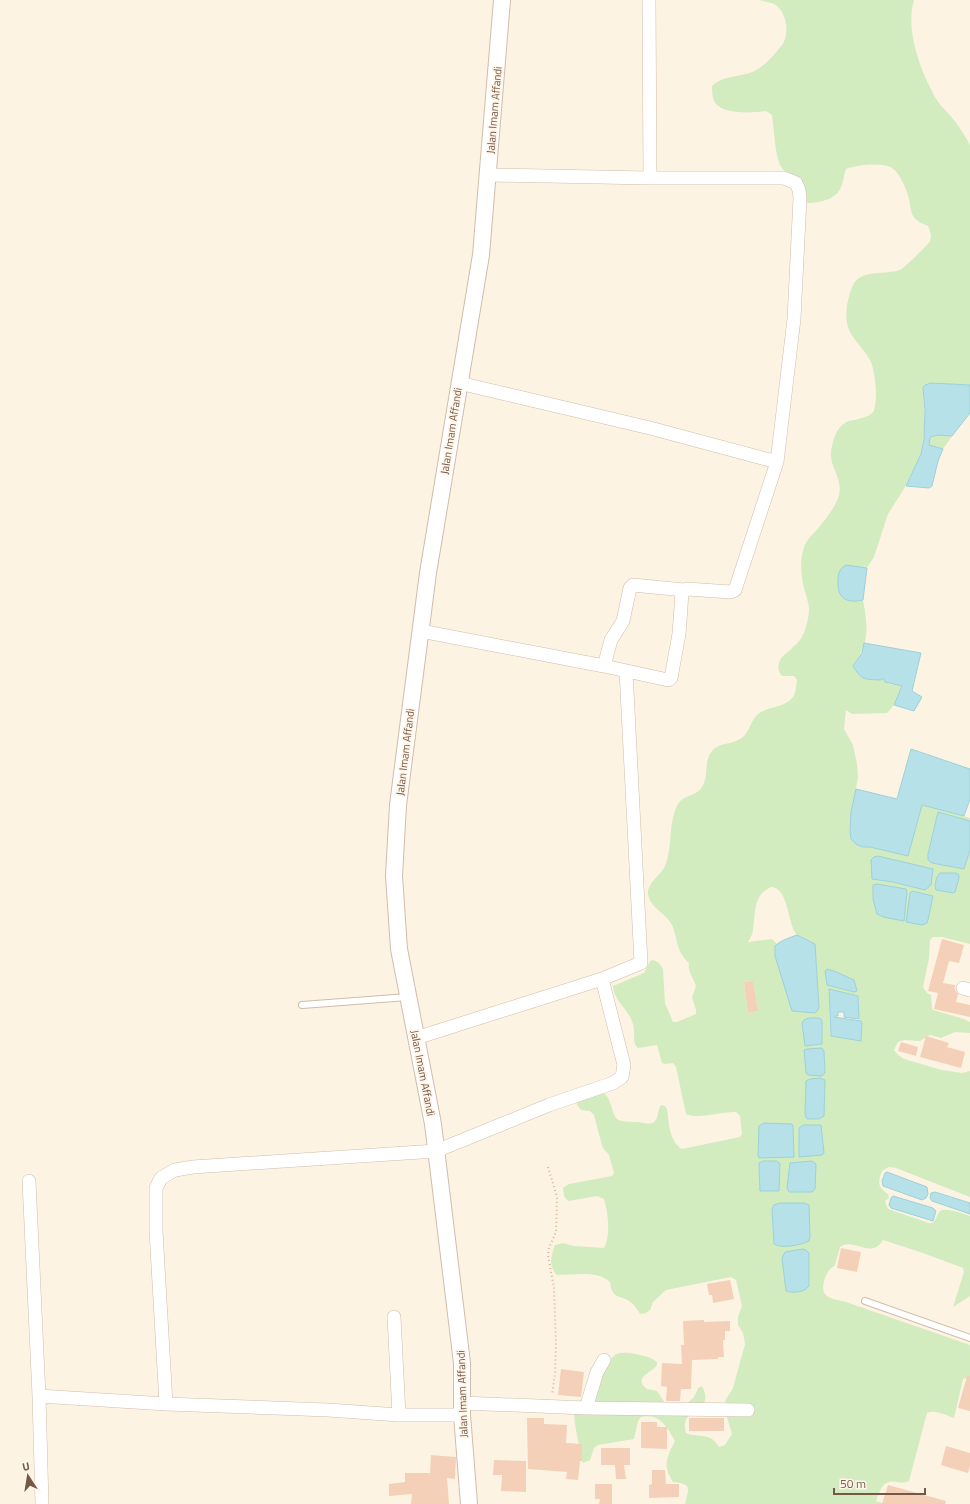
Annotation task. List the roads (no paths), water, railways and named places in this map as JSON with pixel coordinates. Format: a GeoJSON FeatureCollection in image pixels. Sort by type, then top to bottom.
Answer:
{"type":"FeatureCollection","features":[{"type":"Feature","properties":{"kind":"street","name":"Jalan Imam Affandi"},"geometry":{"type":"LineString","coordinates":[[469,1504],[462,1409],[462,1362],[433,1124],[398,942],[394,869],[401,774],[428,572],[481,255],[502,0]]}},
{"type":"Feature","properties":{"kind":"street"},"geometry":{"type":"LineString","coordinates":[[649,0],[650,178]]}},
{"type":"Feature","properties":{"kind":"street"},"geometry":{"type":"LineString","coordinates":[[488,175],[650,178],[784,178],[796,183],[798,186],[800,198],[794,319],[777,462],[735,590],[731,592],[684,590],[633,585],[630,588],[623,621],[610,640],[604,666]]}},
{"type":"Feature","properties":{"kind":"street"},"geometry":{"type":"LineString","coordinates":[[459,383],[650,428],[777,462]]}},
{"type":"Feature","properties":{"kind":"street"},"geometry":{"type":"LineString","coordinates":[[421,631],[604,666],[668,680],[671,678],[679,634],[682,593],[684,590]]}},
{"type":"Feature","properties":{"kind":"street"},"geometry":{"type":"LineString","coordinates":[[416,1038],[602,979],[640,964],[642,961],[626,671]]}},
{"type":"Feature","properties":{"kind":"street"},"geometry":{"type":"LineString","coordinates":[[166,1404],[156,1231],[156,1188],[161,1178],[175,1170],[194,1167],[436,1151],[549,1105],[613,1083],[622,1077],[624,1065],[602,979]]}},
{"type":"Feature","properties":{"kind":"street"},"geometry":{"type":"LineString","coordinates":[[29,1181],[39,1396],[42,1504]]}},
{"type":"Feature","properties":{"kind":"street"},"geometry":{"type":"LineString","coordinates":[[394,1317],[399,1415]]}},
{"type":"Feature","properties":{"kind":"street"},"geometry":{"type":"LineString","coordinates":[[586,1408],[598,1372],[604,1360]]}},
{"type":"Feature","properties":{"kind":"street"},"geometry":{"type":"LineString","coordinates":[[39,1396],[166,1404],[328,1410],[399,1415],[462,1409],[551,1406],[586,1408],[748,1410]]}},
{"type":"Feature","properties":{"kind":"lane"},"geometry":{"type":"LineString","coordinates":[[302,1005],[408,997]]}},
{"type":"Feature","properties":{"kind":"lane"},"geometry":{"type":"LineString","coordinates":[[864,1301],[970,1338]]}},
{"type":"Feature","properties":{"kind":"water"},"geometry":{"type":"Polygon","coordinates":[[[931,383],[970,385],[970,413],[952,436],[938,435],[930,437],[929,445],[943,449],[938,461],[932,486],[929,488],[906,486],[921,454],[924,438],[925,410],[923,388],[925,385],[931,383]]]}},
{"type":"Feature","properties":{"kind":"water"},"geometry":{"type":"Polygon","coordinates":[[[846,565],[867,568],[863,600],[848,600],[841,596],[839,592],[838,579],[840,570],[846,565]]]}},
{"type":"Feature","properties":{"kind":"water"},"geometry":{"type":"Polygon","coordinates":[[[864,643],[921,653],[912,691],[922,697],[914,711],[894,705],[902,686],[885,682],[883,678],[881,680],[871,680],[864,678],[861,677],[856,671],[853,666],[862,653],[864,643]]]}},
{"type":"Feature","properties":{"kind":"water"},"geometry":{"type":"Polygon","coordinates":[[[911,749],[970,769],[970,799],[964,816],[922,805],[908,856],[870,847],[862,847],[856,844],[851,839],[850,832],[851,812],[856,789],[897,799],[911,749]]]}},
{"type":"Feature","properties":{"kind":"water"},"geometry":{"type":"Polygon","coordinates":[[[938,812],[970,821],[970,850],[964,869],[932,863],[928,860],[928,854],[938,812]]]}},
{"type":"Feature","properties":{"kind":"water"},"geometry":{"type":"Polygon","coordinates":[[[878,856],[933,869],[931,885],[925,890],[893,882],[872,879],[871,860],[878,856]]]}},
{"type":"Feature","properties":{"kind":"water"},"geometry":{"type":"Polygon","coordinates":[[[940,873],[956,873],[959,875],[955,892],[953,893],[936,890],[936,881],[940,873]]]}},
{"type":"Feature","properties":{"kind":"water"},"geometry":{"type":"Polygon","coordinates":[[[877,884],[906,889],[904,921],[883,917],[877,914],[873,899],[873,885],[877,884]]]}},
{"type":"Feature","properties":{"kind":"water"},"geometry":{"type":"Polygon","coordinates":[[[912,891],[933,896],[927,923],[922,925],[906,922],[910,893],[912,891]]]}},
{"type":"Feature","properties":{"kind":"water"},"geometry":{"type":"Polygon","coordinates":[[[797,935],[815,944],[819,1007],[815,1013],[792,1011],[775,956],[775,946],[777,944],[797,935]]]}},
{"type":"Feature","properties":{"kind":"water"},"geometry":{"type":"Polygon","coordinates":[[[827,969],[854,980],[857,991],[854,992],[827,985],[825,971],[827,969]]]}},
{"type":"Feature","properties":{"kind":"water"},"geometry":{"type":"Polygon","coordinates":[[[829,989],[858,996],[859,1019],[844,1017],[844,1012],[838,1012],[838,1016],[834,1017],[861,1021],[861,1041],[831,1036],[829,989]]]}},
{"type":"Feature","properties":{"kind":"water"},"geometry":{"type":"Polygon","coordinates":[[[812,1018],[819,1018],[822,1020],[822,1044],[805,1046],[803,1021],[812,1018]]]}},
{"type":"Feature","properties":{"kind":"water"},"geometry":{"type":"Polygon","coordinates":[[[822,1048],[824,1051],[825,1073],[822,1076],[808,1075],[806,1073],[804,1050],[822,1048]]]}},
{"type":"Feature","properties":{"kind":"water"},"geometry":{"type":"Polygon","coordinates":[[[820,1078],[825,1080],[824,1116],[819,1119],[807,1119],[805,1114],[806,1081],[820,1078]]]}},
{"type":"Feature","properties":{"kind":"water"},"geometry":{"type":"Polygon","coordinates":[[[764,1123],[792,1124],[794,1157],[759,1158],[759,1126],[764,1123]]]}},
{"type":"Feature","properties":{"kind":"water"},"geometry":{"type":"Polygon","coordinates":[[[803,1125],[821,1125],[824,1153],[822,1155],[799,1157],[799,1128],[803,1125]]]}},
{"type":"Feature","properties":{"kind":"water"},"geometry":{"type":"Polygon","coordinates":[[[763,1161],[777,1161],[780,1164],[779,1191],[760,1191],[759,1163],[763,1161]]]}},
{"type":"Feature","properties":{"kind":"water"},"geometry":{"type":"Polygon","coordinates":[[[812,1161],[816,1164],[815,1189],[812,1192],[789,1192],[787,1188],[790,1163],[812,1161]]]}},
{"type":"Feature","properties":{"kind":"water"},"geometry":{"type":"Polygon","coordinates":[[[887,1172],[927,1187],[928,1194],[926,1198],[922,1200],[883,1186],[882,1181],[885,1173],[887,1172]]]}},
{"type":"Feature","properties":{"kind":"water"},"geometry":{"type":"Polygon","coordinates":[[[935,1192],[970,1203],[970,1214],[932,1201],[930,1198],[931,1193],[935,1192]]]}},
{"type":"Feature","properties":{"kind":"water"},"geometry":{"type":"Polygon","coordinates":[[[893,1196],[933,1208],[936,1211],[933,1221],[891,1208],[889,1205],[893,1196]]]}},
{"type":"Feature","properties":{"kind":"water"},"geometry":{"type":"Polygon","coordinates":[[[780,1203],[804,1203],[809,1205],[809,1241],[792,1246],[774,1244],[772,1209],[774,1205],[780,1203]]]}},
{"type":"Feature","properties":{"kind":"water"},"geometry":{"type":"Polygon","coordinates":[[[803,1249],[809,1253],[809,1286],[798,1292],[786,1291],[782,1258],[785,1252],[803,1249]]]}}]}
